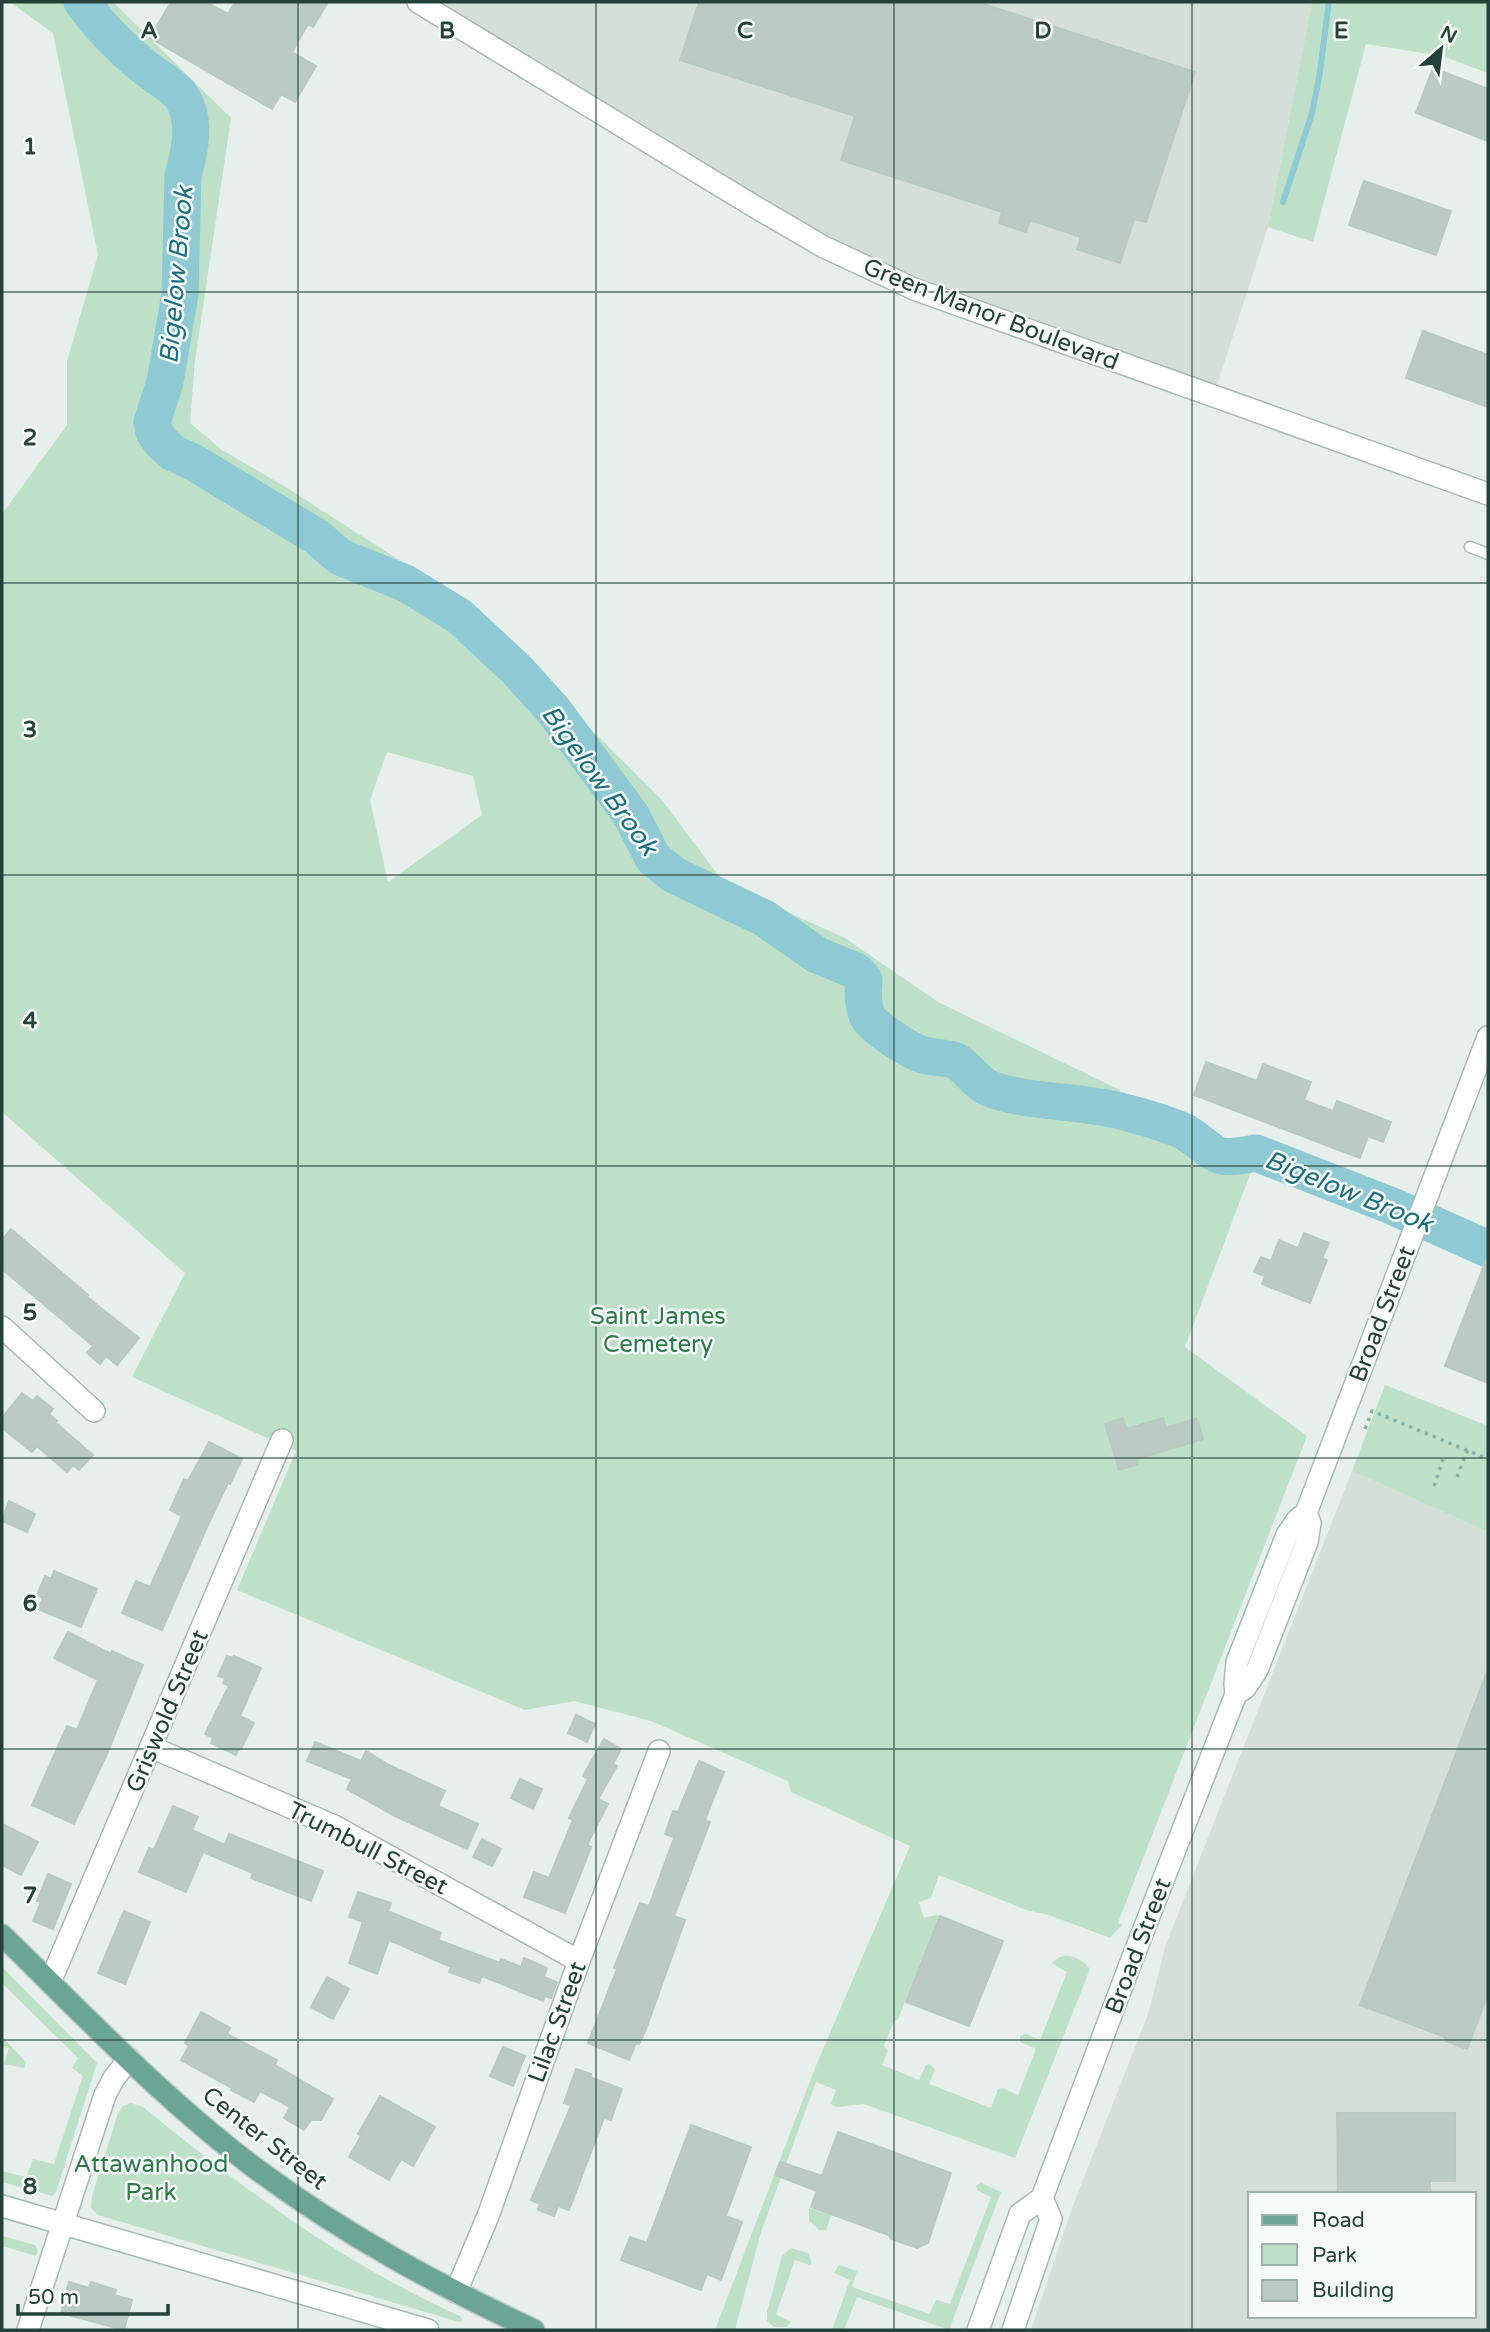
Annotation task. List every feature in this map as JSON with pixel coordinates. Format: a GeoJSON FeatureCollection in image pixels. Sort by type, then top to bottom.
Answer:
{"type":"FeatureCollection","features":[{"type":"Feature","properties":{"kind":"main road","name":"Center Street"},"geometry":{"type":"LineString","coordinates":[[2,1935],[129,2059],[207,2130],[292,2195],[375,2249],[534,2330]]}},
{"type":"Feature","properties":{"kind":"street","name":"Green Manor Boulevard"},"geometry":{"type":"LineString","coordinates":[[418,2],[824,247],[914,289],[1488,494]]}},
{"type":"Feature","properties":{"kind":"street","name":"Broad Street"},"geometry":{"type":"LineString","coordinates":[[978,2330],[1020,2214],[1042,2198],[1130,1962],[1237,1694],[1237,1662],[1287,1535],[1297,1520],[1307,1513],[1488,1037]]}},
{"type":"Feature","properties":{"kind":"street"},"geometry":{"type":"LineString","coordinates":[[2,1327],[94,1411]]}},
{"type":"Feature","properties":{"kind":"street","name":"Griswold Street"},"geometry":{"type":"LineString","coordinates":[[50,1982],[282,1440]]}},
{"type":"Feature","properties":{"kind":"street","name":"Trumbull Street"},"geometry":{"type":"LineString","coordinates":[[151,1748],[334,1826],[579,1961]]}},
{"type":"Feature","properties":{"kind":"street","name":"Lilac Street"},"geometry":{"type":"LineString","coordinates":[[456,2292],[488,2216],[579,1961],[659,1751]]}},
{"type":"Feature","properties":{"kind":"street"},"geometry":{"type":"LineString","coordinates":[[28,2330],[105,2095],[129,2059]]}},
{"type":"Feature","properties":{"kind":"street","name":"Broad Street"},"geometry":{"type":"LineString","coordinates":[[1013,2330],[1051,2219],[1042,2198]]}},
{"type":"Feature","properties":{"kind":"street"},"geometry":{"type":"LineString","coordinates":[[2,2206],[428,2330]]}},
{"type":"Feature","properties":{"kind":"lane"},"geometry":{"type":"LineString","coordinates":[[1470,547],[1488,554]]}},
{"type":"Feature","properties":{"kind":"path"},"geometry":{"type":"LineString","coordinates":[[1365,1429],[1372,1411],[1488,1459]]}},
{"type":"Feature","properties":{"kind":"path"},"geometry":{"type":"LineString","coordinates":[[1457,1477],[1469,1449]]}},
{"type":"Feature","properties":{"kind":"path"},"geometry":{"type":"LineString","coordinates":[[1434,1486],[1443,1460]]}},
{"type":"Feature","properties":{"kind":"path"},"geometry":{"type":"LineString","coordinates":[[1456,1464],[1461,1466]]}},
{"type":"Feature","properties":{"kind":"shaded area"},"geometry":{"type":"Polygon","coordinates":[[[418,2],[1312,2],[1268,227],[1213,398],[914,289],[418,2]]]}},
{"type":"Feature","properties":{"kind":"shaded area"},"geometry":{"type":"Polygon","coordinates":[[[1352,1471],[1488,1532],[1488,2330],[1031,2330],[1072,2208],[1148,2014],[1165,1947],[1352,1471]]]}},
{"type":"Feature","properties":{"kind":"green space","name":"Saint James Cemetery"},"geometry":{"type":"Polygon","coordinates":[[[10,2],[113,2],[231,118],[195,361],[190,423],[222,450],[284,486],[460,599],[662,800],[724,883],[845,938],[938,1002],[1120,1090],[1119,1109],[1255,1161],[1185,1347],[1307,1436],[1118,1923],[1122,1925],[1110,1938],[1049,1915],[1026,1910],[939,1875],[931,1898],[919,1902],[924,1918],[940,1916],[898,2019],[894,2021],[884,2046],[888,2051],[882,2065],[919,2080],[929,2064],[935,2069],[929,2084],[991,2108],[998,2089],[1002,2088],[1018,2095],[1036,2049],[1020,2042],[1020,2036],[1026,2034],[1040,2040],[1067,1972],[1052,1963],[1061,1957],[1071,1956],[1090,1969],[1015,2158],[864,2104],[837,2107],[831,2104],[836,2090],[816,2082],[761,2232],[735,2330],[715,2330],[815,2068],[910,1846],[791,1792],[788,1781],[651,1721],[574,1701],[525,1710],[237,1590],[296,1451],[132,1377],[185,1273],[2,1112],[2,514],[67,425],[67,361],[98,255],[53,33],[10,2]],[[387,752],[370,800],[388,882],[482,815],[473,776],[387,752]]]}},
{"type":"Feature","properties":{"kind":"green space"},"geometry":{"type":"Polygon","coordinates":[[[1312,2],[1488,2],[1488,73],[1442,56],[1366,44],[1313,242],[1268,227],[1312,2]]]}},
{"type":"Feature","properties":{"kind":"green space"},"geometry":{"type":"Polygon","coordinates":[[[1476,1223],[1488,1230],[1488,1269],[1472,1260],[1468,1254],[1467,1232],[1470,1225],[1476,1223]]]}},
{"type":"Feature","properties":{"kind":"green space"},"geometry":{"type":"Polygon","coordinates":[[[1385,1385],[1488,1426],[1488,1532],[1352,1471],[1385,1385]]]}},
{"type":"Feature","properties":{"kind":"green space"},"geometry":{"type":"Polygon","coordinates":[[[2,1967],[97,2063],[56,2192],[52,2196],[2,2182],[2,2171],[26,2177],[33,2159],[54,2164],[83,2076],[72,2068],[78,2058],[2,1983],[2,1967]]]}},
{"type":"Feature","properties":{"kind":"green space"},"geometry":{"type":"Polygon","coordinates":[[[2,2037],[26,2062],[25,2068],[4,2064],[9,2048],[2,2046],[2,2037]]]}},
{"type":"Feature","properties":{"kind":"green space","name":"Attawanhood Park"},"geometry":{"type":"Polygon","coordinates":[[[131,2103],[143,2107],[256,2195],[334,2248],[416,2295],[460,2316],[463,2321],[98,2215],[91,2208],[92,2196],[118,2113],[123,2106],[131,2103]]]}},
{"type":"Feature","properties":{"kind":"green space"},"geometry":{"type":"Polygon","coordinates":[[[981,2183],[1001,2192],[949,2330],[857,2297],[844,2330],[832,2330],[850,2280],[834,2273],[839,2265],[857,2271],[852,2287],[929,2314],[936,2300],[950,2304],[991,2197],[977,2190],[976,2186],[981,2183]]]}},
{"type":"Feature","properties":{"kind":"green space"},"geometry":{"type":"Polygon","coordinates":[[[809,2208],[831,2215],[826,2230],[819,2230],[809,2221],[809,2208]]]}},
{"type":"Feature","properties":{"kind":"green space"},"geometry":{"type":"Polygon","coordinates":[[[2,2236],[35,2245],[38,2250],[36,2256],[2,2246],[2,2236]]]}},
{"type":"Feature","properties":{"kind":"green space"},"geometry":{"type":"Polygon","coordinates":[[[791,2248],[808,2253],[812,2263],[810,2265],[795,2260],[776,2314],[791,2322],[787,2327],[774,2327],[767,2321],[767,2312],[782,2256],[791,2248]]]}},
{"type":"Feature","properties":{"kind":"building"},"geometry":{"type":"Polygon","coordinates":[[[171,2],[206,2],[228,14],[235,2],[328,2],[313,27],[308,24],[292,52],[316,66],[295,102],[281,94],[272,109],[150,38],[171,2]]]}},
{"type":"Feature","properties":{"kind":"building"},"geometry":{"type":"Polygon","coordinates":[[[699,2],[977,2],[1195,72],[1146,222],[1134,219],[1120,263],[1077,249],[1081,237],[1030,220],[1026,232],[999,223],[1002,212],[841,160],[855,116],[680,60],[699,2]]]}},
{"type":"Feature","properties":{"kind":"building"},"geometry":{"type":"Polygon","coordinates":[[[1433,68],[1488,89],[1488,141],[1416,113],[1433,68]]]}},
{"type":"Feature","properties":{"kind":"building"},"geometry":{"type":"Polygon","coordinates":[[[1364,181],[1451,211],[1436,255],[1349,225],[1364,181]]]}},
{"type":"Feature","properties":{"kind":"building"},"geometry":{"type":"Polygon","coordinates":[[[1423,331],[1488,355],[1488,407],[1406,378],[1423,331]]]}},
{"type":"Feature","properties":{"kind":"building"},"geometry":{"type":"Polygon","coordinates":[[[1206,1062],[1257,1081],[1263,1064],[1311,1082],[1304,1100],[1333,1111],[1337,1101],[1391,1122],[1383,1142],[1368,1136],[1360,1158],[1194,1095],[1206,1062]]]}},
{"type":"Feature","properties":{"kind":"building"},"geometry":{"type":"Polygon","coordinates":[[[11,1229],[88,1295],[87,1297],[139,1338],[117,1365],[106,1356],[100,1364],[87,1353],[93,1346],[2,1269],[2,1240],[11,1229]]]}},
{"type":"Feature","properties":{"kind":"building"},"geometry":{"type":"Polygon","coordinates":[[[1304,1233],[1329,1243],[1322,1258],[1327,1260],[1310,1303],[1262,1284],[1265,1276],[1254,1272],[1261,1257],[1271,1261],[1279,1240],[1298,1248],[1304,1233]]]}},
{"type":"Feature","properties":{"kind":"building"},"geometry":{"type":"Polygon","coordinates":[[[1488,1258],[1488,1383],[1445,1366],[1488,1258]]]}},
{"type":"Feature","properties":{"kind":"building"},"geometry":{"type":"Polygon","coordinates":[[[22,1393],[33,1401],[37,1396],[53,1409],[49,1414],[56,1423],[93,1455],[79,1470],[73,1465],[67,1472],[37,1446],[32,1452],[2,1428],[2,1418],[22,1393]]]}},
{"type":"Feature","properties":{"kind":"building"},"geometry":{"type":"Polygon","coordinates":[[[1123,1418],[1127,1429],[1163,1418],[1166,1428],[1197,1418],[1203,1439],[1137,1459],[1138,1464],[1119,1470],[1105,1424],[1123,1418]]]}},
{"type":"Feature","properties":{"kind":"building"},"geometry":{"type":"Polygon","coordinates":[[[209,1442],[242,1459],[207,1527],[162,1630],[122,1613],[136,1581],[150,1587],[182,1516],[170,1510],[184,1479],[188,1481],[209,1442]]]}},
{"type":"Feature","properties":{"kind":"building"},"geometry":{"type":"Polygon","coordinates":[[[9,1501],[35,1514],[27,1532],[2,1521],[9,1501]]]}},
{"type":"Feature","properties":{"kind":"building"},"geometry":{"type":"Polygon","coordinates":[[[54,1571],[97,1589],[81,1627],[38,1609],[43,1598],[37,1595],[45,1576],[51,1579],[54,1571]]]}},
{"type":"Feature","properties":{"kind":"building"},"geometry":{"type":"Polygon","coordinates":[[[68,1632],[111,1654],[112,1651],[143,1665],[107,1754],[74,1824],[32,1805],[67,1726],[77,1730],[98,1680],[54,1658],[68,1632]]]}},
{"type":"Feature","properties":{"kind":"building"},"geometry":{"type":"Polygon","coordinates":[[[227,1656],[234,1656],[261,1668],[240,1716],[254,1723],[236,1755],[211,1743],[213,1738],[205,1734],[229,1686],[223,1683],[225,1678],[218,1676],[227,1656]]]}},
{"type":"Feature","properties":{"kind":"building"},"geometry":{"type":"Polygon","coordinates":[[[1487,1672],[1488,1994],[1467,2049],[1446,2041],[1445,2037],[1360,2005],[1487,1672]]]}},
{"type":"Feature","properties":{"kind":"building"},"geometry":{"type":"Polygon","coordinates":[[[576,1715],[595,1724],[587,1742],[568,1733],[576,1715]]]}},
{"type":"Feature","properties":{"kind":"building"},"geometry":{"type":"Polygon","coordinates":[[[604,1739],[621,1749],[613,1764],[617,1766],[598,1799],[608,1804],[587,1845],[591,1847],[565,1913],[524,1897],[534,1872],[549,1878],[573,1820],[569,1818],[588,1779],[583,1776],[604,1739]]]}},
{"type":"Feature","properties":{"kind":"building"},"geometry":{"type":"Polygon","coordinates":[[[315,1742],[361,1761],[366,1751],[389,1765],[445,1791],[438,1806],[478,1824],[467,1849],[395,1816],[347,1789],[352,1779],[307,1761],[315,1742]]]}},
{"type":"Feature","properties":{"kind":"building"},"geometry":{"type":"Polygon","coordinates":[[[699,1761],[724,1772],[705,1820],[710,1822],[674,1916],[685,1920],[646,2029],[629,2060],[588,2043],[640,1903],[649,1906],[674,1837],[665,1834],[673,1811],[678,1812],[699,1761]]]}},
{"type":"Feature","properties":{"kind":"building"},"geometry":{"type":"Polygon","coordinates":[[[520,1779],[542,1789],[533,1809],[511,1798],[520,1779]]]}},
{"type":"Feature","properties":{"kind":"building"},"geometry":{"type":"Polygon","coordinates":[[[173,1806],[198,1817],[192,1830],[225,1845],[229,1834],[323,1871],[311,1901],[251,1878],[253,1873],[203,1852],[186,1892],[139,1872],[149,1848],[154,1850],[173,1806]]]}},
{"type":"Feature","properties":{"kind":"building"},"geometry":{"type":"Polygon","coordinates":[[[2,1824],[38,1842],[21,1875],[2,1865],[2,1824]]]}},
{"type":"Feature","properties":{"kind":"building"},"geometry":{"type":"Polygon","coordinates":[[[482,1839],[501,1849],[492,1866],[473,1857],[482,1839]]]}},
{"type":"Feature","properties":{"kind":"building"},"geometry":{"type":"Polygon","coordinates":[[[48,1874],[71,1884],[53,1929],[33,1921],[41,1902],[37,1901],[48,1874]]]}},
{"type":"Feature","properties":{"kind":"building"},"geometry":{"type":"Polygon","coordinates":[[[358,1892],[391,1903],[388,1911],[441,1933],[438,1940],[500,1963],[501,1959],[521,1967],[524,1958],[547,1968],[544,1977],[557,1982],[551,1998],[545,1996],[543,2001],[482,1976],[479,1983],[449,1972],[451,1967],[389,1940],[377,1974],[349,1963],[363,1922],[349,1917],[358,1892]]]}},
{"type":"Feature","properties":{"kind":"building"},"geometry":{"type":"Polygon","coordinates":[[[124,1911],[150,1922],[125,1984],[98,1973],[124,1911]]]}},
{"type":"Feature","properties":{"kind":"building"},"geometry":{"type":"Polygon","coordinates":[[[940,1916],[1003,1941],[969,2026],[906,2002],[940,1916]]]}},
{"type":"Feature","properties":{"kind":"building"},"geometry":{"type":"Polygon","coordinates":[[[327,1977],[349,1989],[333,2019],[311,2007],[327,1977]]]}},
{"type":"Feature","properties":{"kind":"building"},"geometry":{"type":"Polygon","coordinates":[[[201,2012],[230,2028],[227,2034],[277,2060],[275,2065],[333,2099],[321,2120],[311,2120],[304,2130],[284,2118],[290,2107],[260,2091],[254,2102],[181,2060],[189,2046],[185,2043],[201,2012]]]}},
{"type":"Feature","properties":{"kind":"building"},"geometry":{"type":"Polygon","coordinates":[[[503,2047],[525,2056],[513,2086],[490,2076],[503,2047]]]}},
{"type":"Feature","properties":{"kind":"building"},"geometry":{"type":"Polygon","coordinates":[[[576,2069],[622,2089],[611,2120],[604,2118],[569,2210],[558,2206],[554,2216],[538,2210],[540,2204],[531,2200],[571,2106],[564,2103],[576,2069]]]}},
{"type":"Feature","properties":{"kind":"building"},"geometry":{"type":"Polygon","coordinates":[[[380,2096],[435,2127],[413,2166],[401,2159],[389,2180],[349,2157],[361,2136],[358,2134],[380,2096]]]}},
{"type":"Feature","properties":{"kind":"building"},"geometry":{"type":"Polygon","coordinates":[[[1337,2113],[1455,2113],[1455,2181],[1430,2181],[1430,2192],[1338,2192],[1337,2113]]]}},
{"type":"Feature","properties":{"kind":"building"},"geometry":{"type":"Polygon","coordinates":[[[691,2125],[751,2147],[726,2216],[742,2222],[721,2280],[707,2274],[701,2290],[621,2260],[630,2237],[647,2243],[691,2125]]]}},
{"type":"Feature","properties":{"kind":"building"},"geometry":{"type":"Polygon","coordinates":[[[838,2132],[951,2173],[928,2243],[917,2248],[811,2207],[817,2191],[775,2175],[780,2162],[822,2176],[838,2132]]]}},
{"type":"Feature","properties":{"kind":"building"},"geometry":{"type":"Polygon","coordinates":[[[69,2282],[89,2288],[91,2282],[116,2290],[114,2295],[132,2300],[124,2330],[61,2313],[69,2282]]]}},
{"type":"Feature","properties":{"kind":"waterway","name":"Bigelow Brook"},"geometry":{"type":"LineString","coordinates":[[82,2],[117,43],[146,69],[178,92],[189,115],[191,135],[183,175],[180,294],[165,382],[152,422],[154,432],[173,453],[193,462],[317,537],[340,557],[405,583],[459,616],[517,670],[554,711],[631,815],[653,858],[674,875],[764,918],[817,955],[856,971],[864,980],[863,994],[868,1017],[902,1045],[924,1055],[956,1061],[988,1088],[1002,1093],[1091,1105],[1137,1116],[1185,1132],[1211,1151],[1223,1156],[1256,1153],[1392,1206],[1488,1249]]}},
{"type":"Feature","properties":{"kind":"waterway"},"geometry":{"type":"LineString","coordinates":[[1283,202],[1312,113],[1329,2]]}}]}
